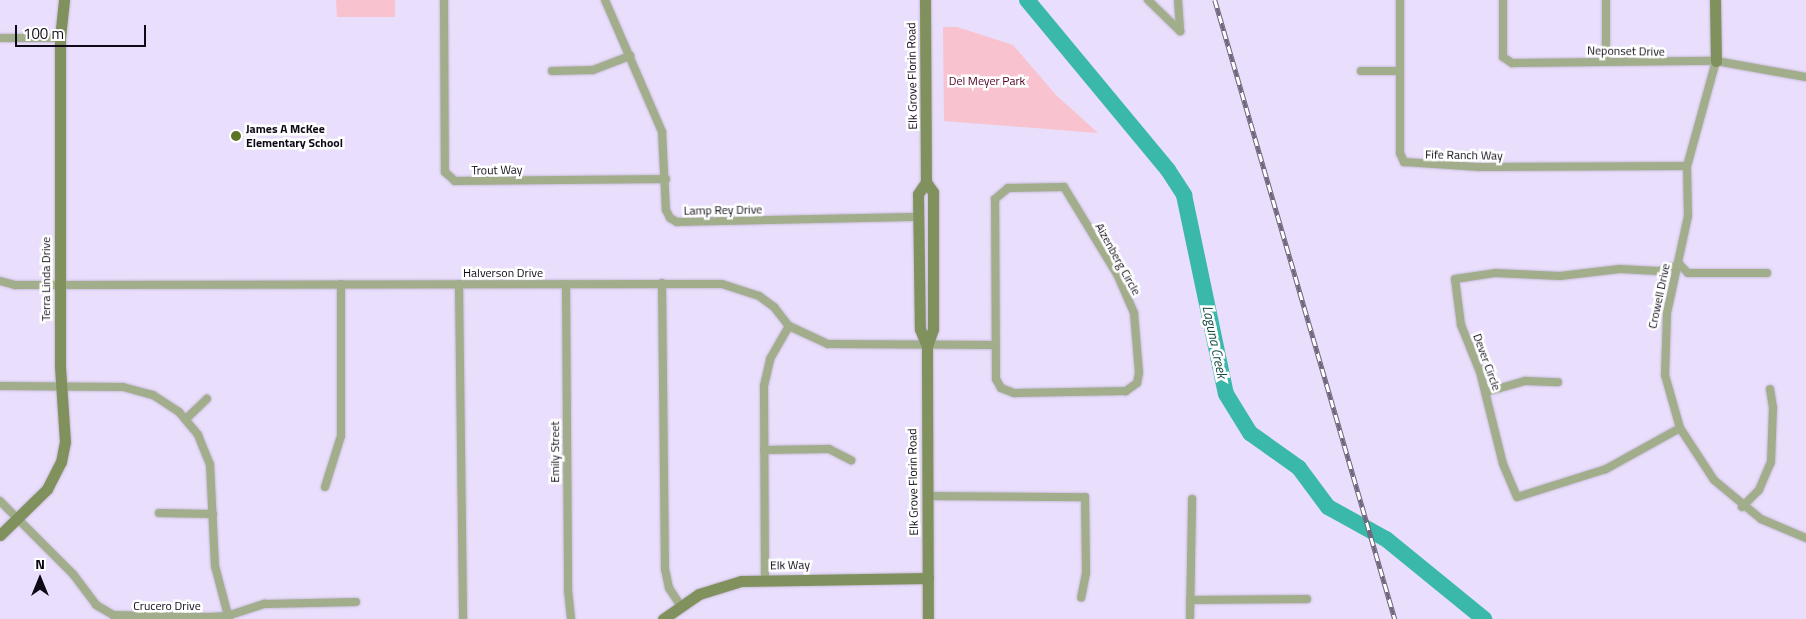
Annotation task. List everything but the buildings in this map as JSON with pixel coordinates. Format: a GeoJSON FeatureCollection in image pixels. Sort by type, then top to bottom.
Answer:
{"type":"FeatureCollection","features":[{"type":"Feature","properties":{"kind":"street","name":"Terra Linda Drive"},"geometry":{"type":"LineString","coordinates":[[0,535],[47,489],[62,462],[66,432],[62,386],[60,285],[60,38],[64,0]]}},
{"type":"Feature","properties":{"kind":"street","name":"Trout Way"},"geometry":{"type":"LineString","coordinates":[[444,0],[445,172],[455,181],[666,179]]}},
{"type":"Feature","properties":{"kind":"street","name":"Lamp Rey Drive"},"geometry":{"type":"LineString","coordinates":[[605,0],[662,132],[666,179],[666,210],[670,218],[677,222],[919,217]]}},
{"type":"Feature","properties":{"kind":"street","name":"Elk Grove Florin Road"},"geometry":{"type":"LineString","coordinates":[[925,0],[926,182],[918,194],[920,329],[927,346]]}},
{"type":"Feature","properties":{"kind":"street"},"geometry":{"type":"LineString","coordinates":[[1148,0],[1180,31],[1178,0]]}},
{"type":"Feature","properties":{"kind":"street","name":"Fife Ranch Way"},"geometry":{"type":"LineString","coordinates":[[1400,0],[1400,153],[1404,162],[1410,165],[1687,166]]}},
{"type":"Feature","properties":{"kind":"street","name":"Neponset Drive"},"geometry":{"type":"LineString","coordinates":[[1503,0],[1503,57],[1512,63],[1716,61],[1806,77]]}},
{"type":"Feature","properties":{"kind":"street"},"geometry":{"type":"LineString","coordinates":[[1606,0],[1606,61]]}},
{"type":"Feature","properties":{"kind":"street","name":"Crowell Drive"},"geometry":{"type":"LineString","coordinates":[[1715,0],[1716,61],[1687,166],[1688,216],[1680,264],[1667,313],[1664,355],[1669,396],[1680,428],[1700,464],[1742,507],[1770,524],[1806,538]]}},
{"type":"Feature","properties":{"kind":"street"},"geometry":{"type":"LineString","coordinates":[[0,38],[60,38]]}},
{"type":"Feature","properties":{"kind":"street"},"geometry":{"type":"LineString","coordinates":[[552,71],[593,70],[630,56]]}},
{"type":"Feature","properties":{"kind":"street"},"geometry":{"type":"LineString","coordinates":[[1361,71],[1400,71]]}},
{"type":"Feature","properties":{"kind":"street","name":"Elk Grove Florin Road"},"geometry":{"type":"LineString","coordinates":[[926,182],[933,192],[933,329],[927,346],[928,619]]}},
{"type":"Feature","properties":{"kind":"street","name":"Aizenberg Circle"},"geometry":{"type":"LineString","coordinates":[[1064,187],[1127,293],[1138,344],[1137,383],[1121,392],[1009,393],[1001,388],[996,379],[996,345],[997,196],[1008,188],[1064,187]]}},
{"type":"Feature","properties":{"kind":"street"},"geometry":{"type":"LineString","coordinates":[[1680,264],[1688,273],[1767,273]]}},
{"type":"Feature","properties":{"kind":"street","name":"Dever Circle"},"geometry":{"type":"LineString","coordinates":[[1680,264],[1658,271],[1620,269],[1560,276],[1495,273],[1455,279],[1462,325],[1486,392],[1503,464],[1517,497],[1606,470],[1680,428]]}},
{"type":"Feature","properties":{"kind":"street","name":"Halverson Drive"},"geometry":{"type":"LineString","coordinates":[[0,281],[16,285],[722,284],[741,288],[767,301],[789,326],[818,341],[838,346],[927,346]]}},
{"type":"Feature","properties":{"kind":"street"},"geometry":{"type":"LineString","coordinates":[[662,283],[665,570],[669,588],[680,605]]}},
{"type":"Feature","properties":{"kind":"street"},"geometry":{"type":"LineString","coordinates":[[325,488],[341,436],[340,284]]}},
{"type":"Feature","properties":{"kind":"street"},"geometry":{"type":"LineString","coordinates":[[459,284],[463,619]]}},
{"type":"Feature","properties":{"kind":"street","name":"Emily Street"},"geometry":{"type":"LineString","coordinates":[[566,284],[568,590],[571,619]]}},
{"type":"Feature","properties":{"kind":"street"},"geometry":{"type":"LineString","coordinates":[[765,579],[765,377],[774,350],[789,326]]}},
{"type":"Feature","properties":{"kind":"street"},"geometry":{"type":"LineString","coordinates":[[927,346],[996,345]]}},
{"type":"Feature","properties":{"kind":"street"},"geometry":{"type":"LineString","coordinates":[[1486,392],[1525,381],[1558,382]]}},
{"type":"Feature","properties":{"kind":"street"},"geometry":{"type":"LineString","coordinates":[[0,386],[133,388],[162,400],[186,419],[198,435],[210,464],[215,566],[228,617]]}},
{"type":"Feature","properties":{"kind":"street"},"geometry":{"type":"LineString","coordinates":[[1742,507],[1759,490],[1771,462],[1774,408],[1770,389]]}},
{"type":"Feature","properties":{"kind":"street"},"geometry":{"type":"LineString","coordinates":[[186,419],[207,400]]}},
{"type":"Feature","properties":{"kind":"street"},"geometry":{"type":"LineString","coordinates":[[764,450],[829,450],[851,460]]}},
{"type":"Feature","properties":{"kind":"street"},"geometry":{"type":"LineString","coordinates":[[927,496],[1085,497],[1086,573],[1080,598]]}},
{"type":"Feature","properties":{"kind":"street"},"geometry":{"type":"LineString","coordinates":[[1190,619],[1192,499]]}},
{"type":"Feature","properties":{"kind":"street","name":"Crucero Drive"},"geometry":{"type":"LineString","coordinates":[[0,501],[104,611],[123,617],[228,617],[265,604],[356,602]]}},
{"type":"Feature","properties":{"kind":"street"},"geometry":{"type":"LineString","coordinates":[[159,513],[213,514]]}},
{"type":"Feature","properties":{"kind":"street","name":"Elk Way"},"geometry":{"type":"LineString","coordinates":[[663,619],[680,605],[720,586],[765,579],[928,578]]}},
{"type":"Feature","properties":{"kind":"street"},"geometry":{"type":"LineString","coordinates":[[1190,600],[1307,599]]}},
{"type":"Feature","properties":{"kind":"green space"},"geometry":{"type":"Polygon","coordinates":[[[336,0],[395,0],[395,17],[337,17],[336,0]]]}},
{"type":"Feature","properties":{"kind":"green space","name":"Del Meyer Park"},"geometry":{"type":"Polygon","coordinates":[[[943,27],[957,27],[1013,45],[1056,95],[1098,133],[944,121],[943,27]]]}},
{"type":"Feature","properties":{"kind":"waterway","name":"Laguna Creek"},"geometry":{"type":"LineString","coordinates":[[1027,0],[1168,170],[1184,195],[1226,394],[1250,433],[1299,468],[1328,507],[1386,539],[1484,619]]}},
{"type":"Feature","properties":{"kind":"railway"},"geometry":{"type":"LineString","coordinates":[[1215,0],[1395,619]]}},
{"type":"Feature","properties":{"kind":"place","name":"James A McKee Elementary School"},"geometry":{"type":"Point","coordinates":[236,136]}}]}
